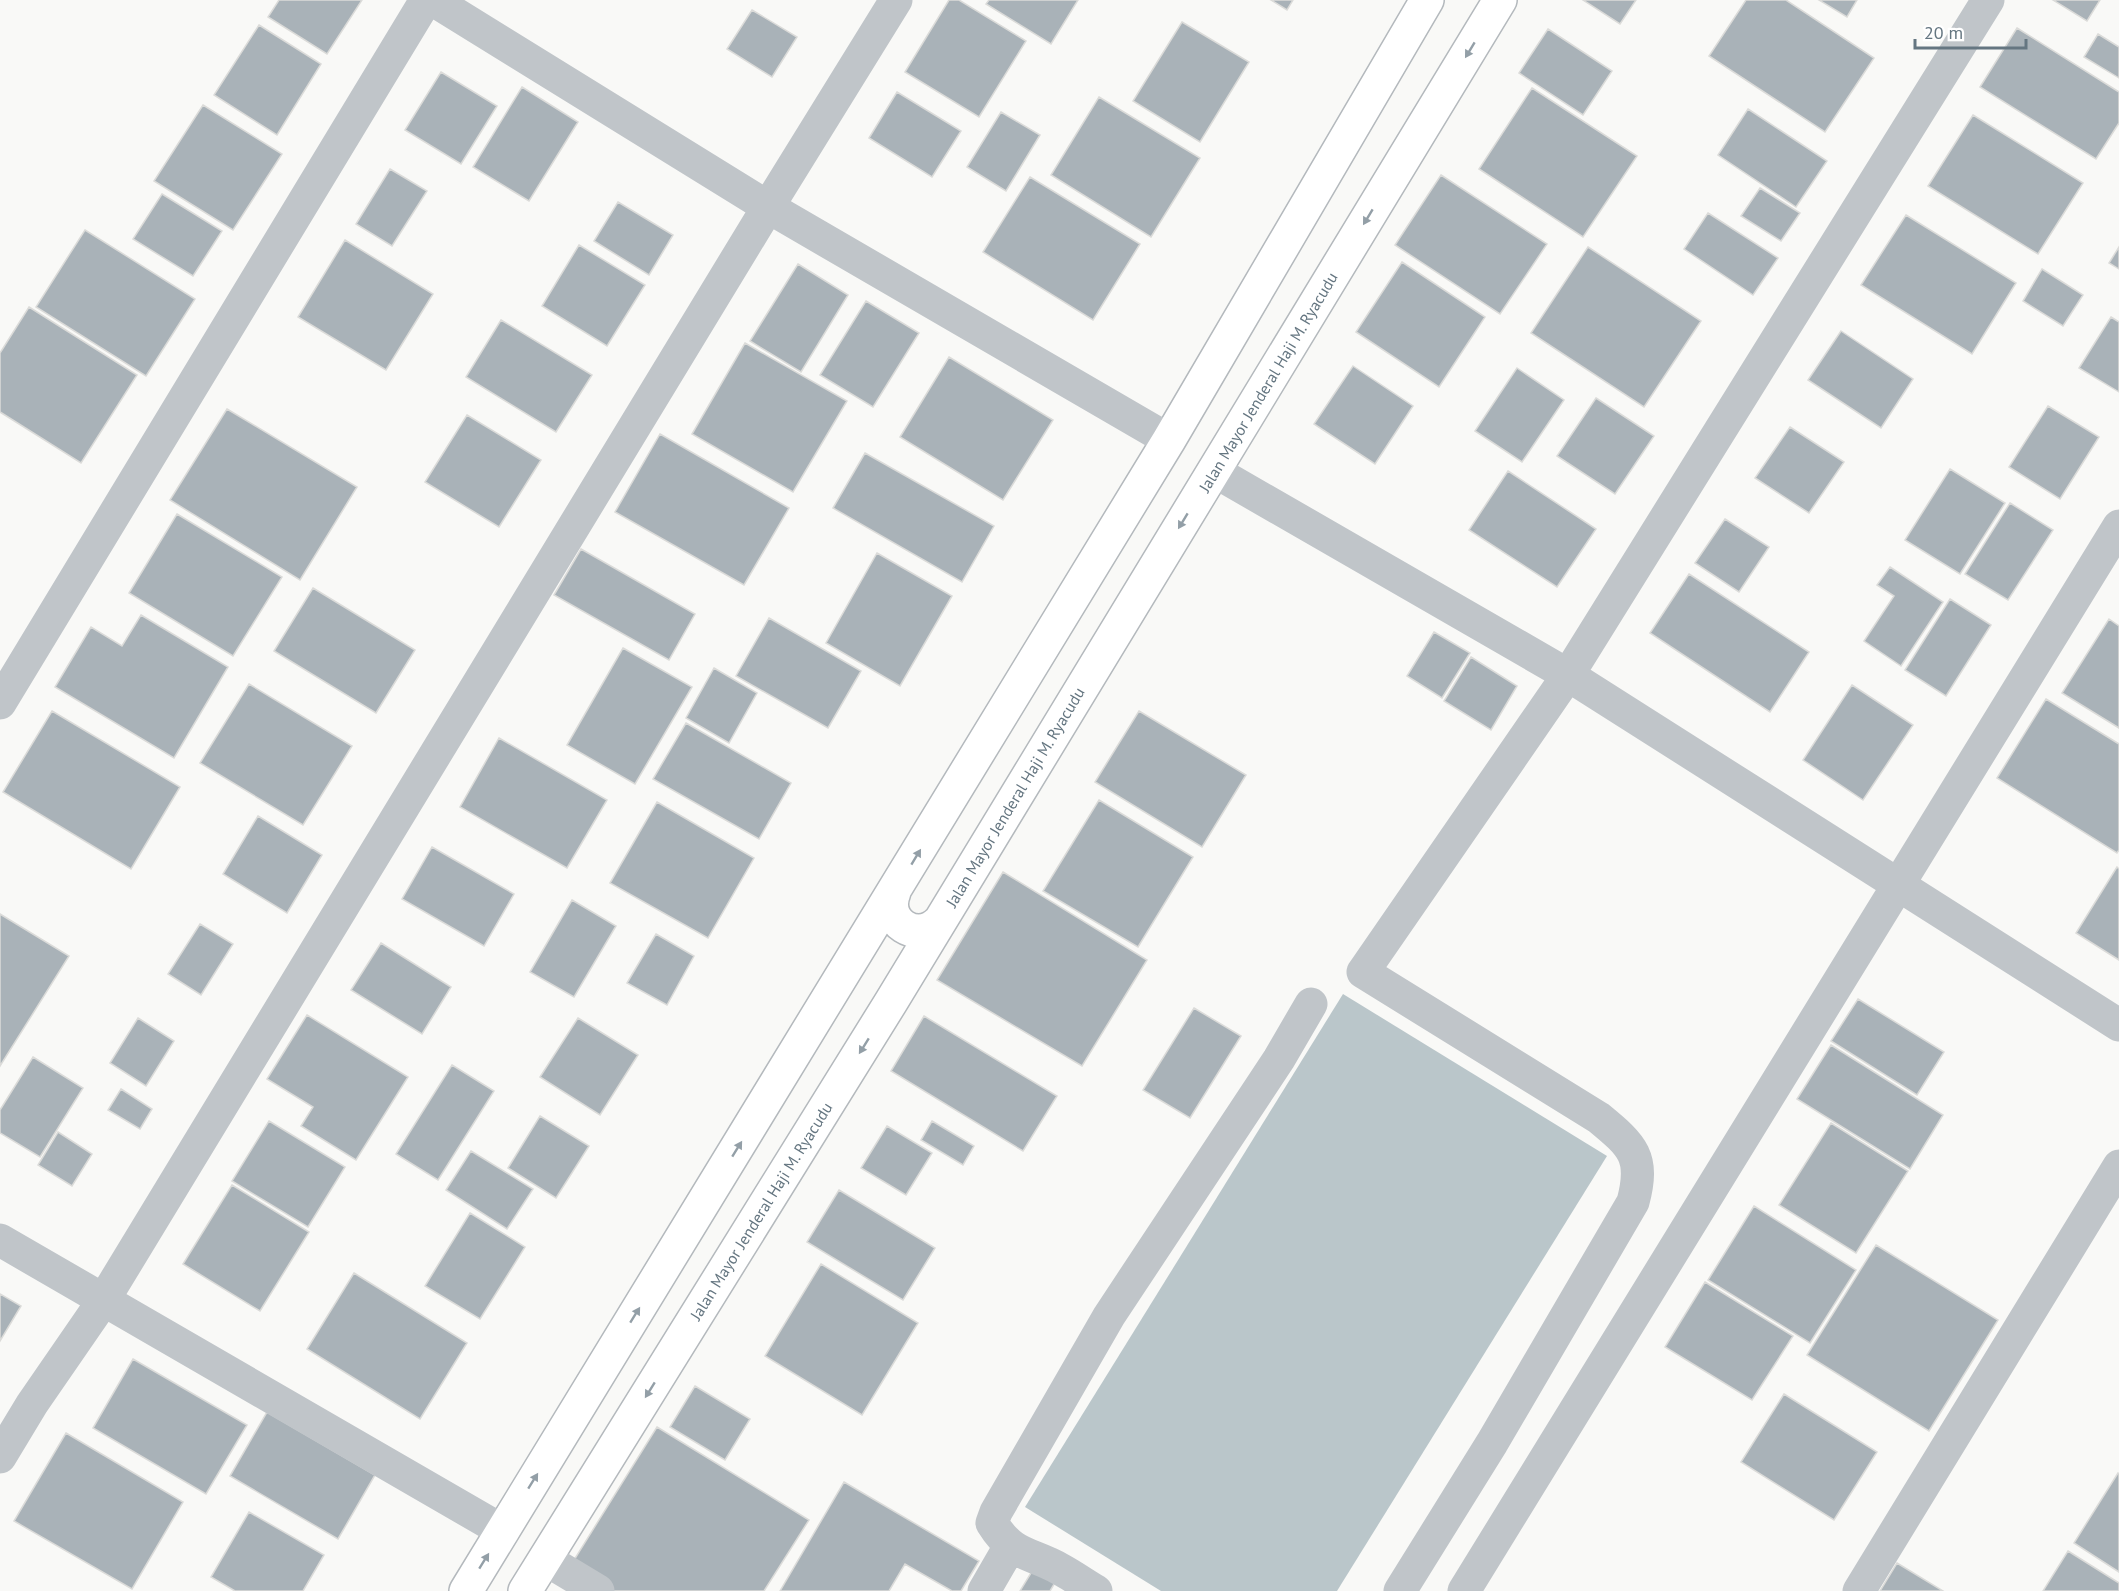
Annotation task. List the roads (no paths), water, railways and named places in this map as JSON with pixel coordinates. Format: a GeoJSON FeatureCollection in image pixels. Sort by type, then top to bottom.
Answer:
{"type":"FeatureCollection","features":[{"type":"Feature","properties":{"kind":"main road"},"geometry":{"type":"LineString","coordinates":[[466,1591],[1169,440],[1427,0]]}},
{"type":"Feature","properties":{"kind":"main road","name":"Jalan Mayor Jenderal Haji M. Ryacudu"},"geometry":{"type":"LineString","coordinates":[[525,1591],[891,1002],[1500,0]]}},
{"type":"Feature","properties":{"kind":"main road"},"geometry":{"type":"LineString","coordinates":[[894,892],[891,901],[892,910],[902,926],[914,932],[923,932],[939,922]]}},
{"type":"Feature","properties":{"kind":"main road"},"geometry":{"type":"LineString","coordinates":[[845,972],[856,965],[866,963],[883,969],[889,975],[892,984],[891,1002]]}},
{"type":"Feature","properties":{"kind":"street"},"geometry":{"type":"LineString","coordinates":[[0,703],[426,0]]}},
{"type":"Feature","properties":{"kind":"street"},"geometry":{"type":"LineString","coordinates":[[433,0],[768,207],[1169,440]]}},
{"type":"Feature","properties":{"kind":"street"},"geometry":{"type":"LineString","coordinates":[[0,1457],[32,1404],[104,1301],[896,0]]}},
{"type":"Feature","properties":{"kind":"street"},"geometry":{"type":"LineString","coordinates":[[1400,1591],[1492,1443],[1633,1202],[1639,1181],[1634,1153],[1623,1138],[1599,1118],[1362,972],[1568,675],[1988,0]]}},
{"type":"Feature","properties":{"kind":"street"},"geometry":{"type":"LineString","coordinates":[[1214,471],[1568,675],[2119,1025]]}},
{"type":"Feature","properties":{"kind":"street"},"geometry":{"type":"LineString","coordinates":[[1464,1591],[2119,526]]}},
{"type":"Feature","properties":{"kind":"street"},"geometry":{"type":"LineString","coordinates":[[1096,1591],[1058,1568],[1033,1559],[1010,1546],[992,1523],[996,1512],[1109,1316],[1273,1068],[1311,1004]]}},
{"type":"Feature","properties":{"kind":"street"},"geometry":{"type":"LineString","coordinates":[[1859,1591],[2119,1166]]}},
{"type":"Feature","properties":{"kind":"street"},"geometry":{"type":"LineString","coordinates":[[0,1240],[502,1531]]}},
{"type":"Feature","properties":{"kind":"street"},"geometry":{"type":"LineString","coordinates":[[984,1591],[1010,1546]]}},
{"type":"Feature","properties":{"kind":"street"},"geometry":{"type":"LineString","coordinates":[[545,1559],[598,1591]]}}]}
